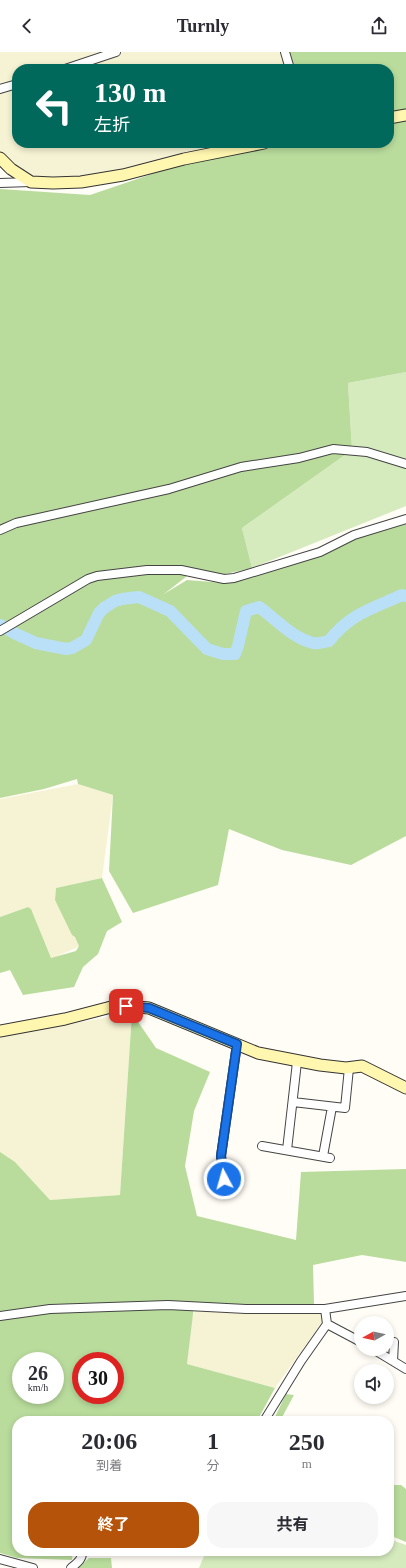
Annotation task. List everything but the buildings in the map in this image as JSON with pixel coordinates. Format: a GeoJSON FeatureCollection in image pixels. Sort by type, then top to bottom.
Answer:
{"type":"FeatureCollection","features":[{"type":"Feature","properties":{"kind":"street"},"geometry":{"type":"LineString","coordinates":[[81,64],[116,52]]}},
{"type":"Feature","properties":{"kind":"street"},"geometry":{"type":"LineString","coordinates":[[285,52],[289,64]]}},
{"type":"Feature","properties":{"kind":"street"},"geometry":{"type":"LineString","coordinates":[[0,89],[12,85]]}},
{"type":"Feature","properties":{"kind":"street"},"geometry":{"type":"LineString","coordinates":[[394,117],[406,115]]}},
{"type":"Feature","properties":{"kind":"street"},"geometry":{"type":"LineString","coordinates":[[0,183],[53,183],[88,180],[123,174],[184,159],[239,148]]}},
{"type":"Feature","properties":{"kind":"street"},"geometry":{"type":"LineString","coordinates":[[0,158],[11,169],[31,182]]}},
{"type":"Feature","properties":{"kind":"street"},"geometry":{"type":"LineString","coordinates":[[0,530],[16,523],[169,489],[241,467],[299,458],[333,448],[367,452],[406,464]]}},
{"type":"Feature","properties":{"kind":"street"},"geometry":{"type":"LineString","coordinates":[[0,631],[88,579],[97,576],[147,570],[181,570],[224,579],[234,578],[320,552],[354,534],[406,519]]}},
{"type":"Feature","properties":{"kind":"street"},"geometry":{"type":"LineString","coordinates":[[0,1031],[65,1019],[111,1007],[126,1006],[149,1008],[258,1053],[297,1062],[349,1068],[362,1066],[406,1088]]}},
{"type":"Feature","properties":{"kind":"street"},"geometry":{"type":"LineString","coordinates":[[225,1190],[221,1156],[237,1044]]}},
{"type":"Feature","properties":{"kind":"street"},"geometry":{"type":"LineString","coordinates":[[287,1150],[297,1062]]}},
{"type":"Feature","properties":{"kind":"street"},"geometry":{"type":"LineString","coordinates":[[293,1102],[344,1108],[349,1068]]}},
{"type":"Feature","properties":{"kind":"street"},"geometry":{"type":"LineString","coordinates":[[262,1146],[327,1157],[332,1107]]}},
{"type":"Feature","properties":{"kind":"street"},"geometry":{"type":"LineString","coordinates":[[0,1316],[50,1309],[168,1305],[246,1309],[325,1309],[406,1296]]}},
{"type":"Feature","properties":{"kind":"street"},"geometry":{"type":"LineString","coordinates":[[267,1416],[301,1361],[327,1324],[325,1309]]}},
{"type":"Feature","properties":{"kind":"street"},"geometry":{"type":"LineString","coordinates":[[327,1324],[354,1338]]}},
{"type":"Feature","properties":{"kind":"street"},"geometry":{"type":"LineString","coordinates":[[384,1356],[406,1370]]}},
{"type":"Feature","properties":{"kind":"street"},"geometry":{"type":"LineString","coordinates":[[392,1361],[393,1356]]}},
{"type":"Feature","properties":{"kind":"street"},"geometry":{"type":"LineString","coordinates":[[72,1568],[80,1561],[82,1556]]}},
{"type":"Feature","properties":{"kind":"street"},"geometry":{"type":"LineString","coordinates":[[0,1559],[32,1568]]}},
{"type":"Feature","properties":{"kind":"shaded area"},"geometry":{"type":"Polygon","coordinates":[[[0,52],[282,52],[285,64],[12,64],[12,148],[239,148],[144,169],[31,182],[0,158],[0,52]]]}},
{"type":"Feature","properties":{"kind":"shaded area"},"geometry":{"type":"Polygon","coordinates":[[[78,784],[113,795],[102,878],[56,888],[55,900],[80,946],[51,959],[28,907],[0,917],[0,799],[78,784]]]}},
{"type":"Feature","properties":{"kind":"shaded area"},"geometry":{"type":"Polygon","coordinates":[[[132,1013],[120,1195],[50,1200],[15,1162],[0,1157],[0,1036],[132,1013]]]}},
{"type":"Feature","properties":{"kind":"shaded area"},"geometry":{"type":"Polygon","coordinates":[[[195,1311],[320,1313],[322,1322],[275,1388],[187,1364],[192,1319],[195,1311]]]}},
{"type":"Feature","properties":{"kind":"green space"},"geometry":{"type":"Polygon","coordinates":[[[281,52],[406,52],[406,372],[348,383],[352,450],[242,528],[252,568],[225,574],[191,573],[164,594],[187,580],[224,583],[240,581],[323,553],[360,536],[406,523],[406,836],[351,865],[282,850],[229,829],[218,885],[133,913],[109,871],[113,795],[78,784],[77,779],[44,789],[0,798],[0,189],[90,195],[208,155],[234,148],[394,148],[394,64],[283,64],[281,52]]]}},
{"type":"Feature","properties":{"kind":"green space"},"geometry":{"type":"Polygon","coordinates":[[[406,372],[406,506],[252,568],[242,528],[352,450],[348,383],[406,372]]]}},
{"type":"Feature","properties":{"kind":"green space"},"geometry":{"type":"Polygon","coordinates":[[[102,878],[122,922],[107,931],[98,954],[83,967],[74,987],[23,995],[10,970],[0,973],[0,917],[28,907],[31,909],[51,958],[76,951],[79,946],[55,900],[56,888],[102,878]]]}},
{"type":"Feature","properties":{"kind":"green space"},"geometry":{"type":"Polygon","coordinates":[[[132,1013],[156,1048],[210,1072],[194,1111],[185,1166],[197,1216],[296,1240],[301,1172],[406,1169],[406,1262],[362,1255],[313,1265],[314,1304],[306,1307],[194,1306],[187,1364],[275,1388],[260,1416],[12,1416],[12,1556],[72,1556],[72,1560],[17,1558],[0,1553],[0,1152],[15,1162],[50,1200],[120,1195],[132,1013]]]}},
{"type":"Feature","properties":{"kind":"green space"},"geometry":{"type":"Polygon","coordinates":[[[286,1394],[294,1395],[283,1416],[275,1416],[286,1394]]]}},
{"type":"Feature","properties":{"kind":"green space"},"geometry":{"type":"Polygon","coordinates":[[[394,1485],[401,1485],[406,1489],[406,1542],[394,1537],[394,1485]]]}},
{"type":"Feature","properties":{"kind":"green space"},"geometry":{"type":"Polygon","coordinates":[[[394,1541],[406,1545],[406,1568],[199,1568],[204,1556],[394,1556],[394,1541]]]}},
{"type":"Feature","properties":{"kind":"green space"},"geometry":{"type":"Polygon","coordinates":[[[89,1558],[111,1558],[112,1568],[78,1568],[89,1558]]]}},
{"type":"Feature","properties":{"kind":"waterway"},"geometry":{"type":"LineString","coordinates":[[0,625],[36,643],[66,649],[72,648],[86,640],[99,613],[104,608],[115,601],[139,597],[170,611],[207,649],[223,654],[235,654],[246,611],[259,607],[291,633],[305,641],[319,643],[329,641],[345,624],[362,613],[402,595],[406,596]]}},
{"type":"Feature","properties":{"kind":"route"},"geometry":{"type":"LineString","coordinates":[[126,1006],[149,1008],[237,1044],[221,1156],[224,1179]]}}]}
